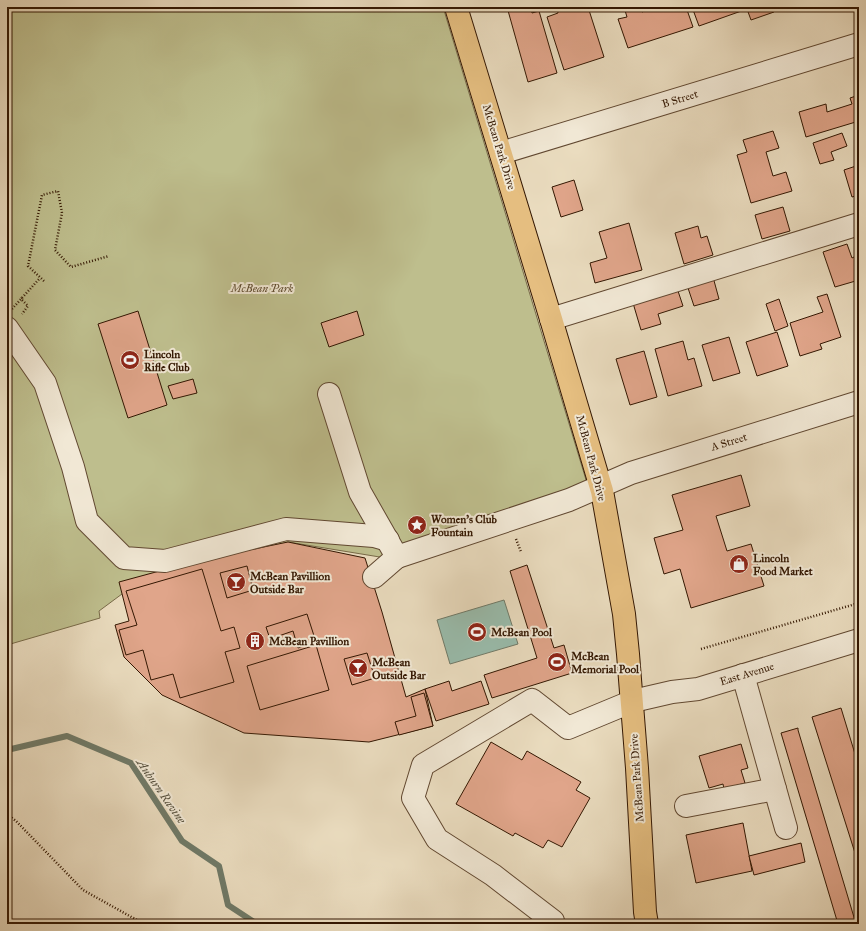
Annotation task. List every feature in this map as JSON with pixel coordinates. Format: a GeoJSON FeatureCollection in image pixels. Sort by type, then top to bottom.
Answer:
{"type":"FeatureCollection","features":[{"type":"Feature","properties":{"kind":"main road","name":"McBean Park Drive"},"geometry":{"type":"LineString","coordinates":[[456,7],[551,319],[600,487],[624,614],[633,701],[645,912],[647,924]]}},
{"type":"Feature","properties":{"kind":"street","name":"B Street"},"geometry":{"type":"LineString","coordinates":[[501,153],[859,44]]}},
{"type":"Feature","properties":{"kind":"street"},"geometry":{"type":"LineString","coordinates":[[551,319],[859,224]]}},
{"type":"Feature","properties":{"kind":"street"},"geometry":{"type":"LineString","coordinates":[[7,328],[44,383],[73,467],[87,521],[124,558],[165,561],[286,529],[374,536],[393,548]]}},
{"type":"Feature","properties":{"kind":"street"},"geometry":{"type":"LineString","coordinates":[[329,394],[360,492],[393,548]]}},
{"type":"Feature","properties":{"kind":"street","name":"A Street"},"geometry":{"type":"LineString","coordinates":[[393,548],[569,500],[630,473],[859,402]]}},
{"type":"Feature","properties":{"kind":"street"},"geometry":{"type":"LineString","coordinates":[[374,577],[393,548]]}},
{"type":"Feature","properties":{"kind":"street","name":"East Avenue"},"geometry":{"type":"LineString","coordinates":[[553,921],[493,875],[437,838],[413,798],[423,765],[532,700],[568,728],[633,701],[672,692],[698,689],[859,640]]}},
{"type":"Feature","properties":{"kind":"street"},"geometry":{"type":"LineString","coordinates":[[743,675],[786,828]]}},
{"type":"Feature","properties":{"kind":"street"},"geometry":{"type":"LineString","coordinates":[[686,806],[775,788]]}},
{"type":"Feature","properties":{"kind":"path"},"geometry":{"type":"LineString","coordinates":[[44,281],[28,266],[42,196],[58,191],[62,213],[55,250],[71,267],[109,256]]}},
{"type":"Feature","properties":{"kind":"path"},"geometry":{"type":"LineString","coordinates":[[7,314],[40,278]]}},
{"type":"Feature","properties":{"kind":"path"},"geometry":{"type":"LineString","coordinates":[[515,536],[521,552]]}},
{"type":"Feature","properties":{"kind":"path"},"geometry":{"type":"LineString","coordinates":[[702,649],[859,603]]}},
{"type":"Feature","properties":{"kind":"path"},"geometry":{"type":"LineString","coordinates":[[7,814],[16,821],[83,890],[144,924]]}},
{"type":"Feature","properties":{"kind":"green space","name":"McBean Park"},"geometry":{"type":"Polygon","coordinates":[[[7,7],[443,7],[590,493],[392,559],[288,542],[126,591],[99,611],[100,618],[7,645],[7,7]]]}},
{"type":"Feature","properties":{"kind":"shaded area","name":"McBean Pool"},"geometry":{"type":"Polygon","coordinates":[[[504,600],[518,644],[450,664],[437,620],[504,600]]]}},
{"type":"Feature","properties":{"kind":"building"},"geometry":{"type":"Polygon","coordinates":[[[507,7],[531,7],[532,13],[539,11],[557,73],[528,82],[507,7]]]}},
{"type":"Feature","properties":{"kind":"building"},"geometry":{"type":"Polygon","coordinates":[[[557,7],[588,7],[604,57],[564,70],[547,17],[558,13],[557,7]]]}},
{"type":"Feature","properties":{"kind":"building"},"geometry":{"type":"Polygon","coordinates":[[[624,7],[640,7],[642,12],[656,7],[686,7],[693,27],[628,48],[618,19],[627,17],[624,7]]]}},
{"type":"Feature","properties":{"kind":"building"},"geometry":{"type":"Polygon","coordinates":[[[692,7],[772,7],[774,12],[751,20],[747,9],[699,26],[692,7]]]}},
{"type":"Feature","properties":{"kind":"building"},"geometry":{"type":"Polygon","coordinates":[[[859,95],[859,121],[806,137],[799,112],[826,104],[827,112],[852,104],[850,98],[859,95]]]}},
{"type":"Feature","properties":{"kind":"building"},"geometry":{"type":"Polygon","coordinates":[[[773,131],[779,148],[766,152],[773,176],[786,172],[792,191],[751,203],[737,155],[747,152],[743,140],[773,131]]]}},
{"type":"Feature","properties":{"kind":"building"},"geometry":{"type":"Polygon","coordinates":[[[842,133],[847,146],[831,152],[834,160],[820,164],[813,143],[842,133]]]}},
{"type":"Feature","properties":{"kind":"building"},"geometry":{"type":"Polygon","coordinates":[[[859,165],[859,195],[852,197],[844,170],[859,165]]]}},
{"type":"Feature","properties":{"kind":"building"},"geometry":{"type":"Polygon","coordinates":[[[574,180],[583,210],[561,217],[552,187],[574,180]]]}},
{"type":"Feature","properties":{"kind":"building"},"geometry":{"type":"Polygon","coordinates":[[[783,207],[790,231],[762,239],[755,215],[783,207]]]}},
{"type":"Feature","properties":{"kind":"building"},"geometry":{"type":"Polygon","coordinates":[[[629,223],[642,270],[595,283],[590,263],[607,258],[599,232],[629,223]]]}},
{"type":"Feature","properties":{"kind":"building"},"geometry":{"type":"Polygon","coordinates":[[[698,226],[701,238],[707,236],[713,255],[684,264],[675,233],[698,226]]]}},
{"type":"Feature","properties":{"kind":"building"},"geometry":{"type":"Polygon","coordinates":[[[847,244],[852,258],[856,256],[859,264],[859,280],[835,287],[823,252],[847,244]]]}},
{"type":"Feature","properties":{"kind":"building"},"geometry":{"type":"Polygon","coordinates":[[[713,277],[719,299],[694,306],[687,285],[713,277]]]}},
{"type":"Feature","properties":{"kind":"building"},"geometry":{"type":"Polygon","coordinates":[[[677,288],[683,306],[658,314],[661,324],[641,330],[633,303],[677,288]]]}},
{"type":"Feature","properties":{"kind":"building"},"geometry":{"type":"Polygon","coordinates":[[[827,294],[841,337],[820,344],[822,349],[800,356],[790,323],[823,312],[817,297],[827,294]]]}},
{"type":"Feature","properties":{"kind":"building"},"geometry":{"type":"Polygon","coordinates":[[[779,299],[788,326],[775,331],[766,304],[779,299]]]}},
{"type":"Feature","properties":{"kind":"building"},"geometry":{"type":"Polygon","coordinates":[[[138,311],[167,405],[128,418],[98,324],[138,311]]]}},
{"type":"Feature","properties":{"kind":"building"},"geometry":{"type":"Polygon","coordinates":[[[357,311],[364,335],[329,347],[321,323],[357,311]]]}},
{"type":"Feature","properties":{"kind":"building"},"geometry":{"type":"Polygon","coordinates":[[[777,332],[788,366],[757,376],[746,342],[777,332]]]}},
{"type":"Feature","properties":{"kind":"building"},"geometry":{"type":"Polygon","coordinates":[[[729,337],[740,373],[713,381],[702,345],[729,337]]]}},
{"type":"Feature","properties":{"kind":"building"},"geometry":{"type":"Polygon","coordinates":[[[683,341],[688,360],[694,358],[702,386],[668,396],[655,349],[683,341]]]}},
{"type":"Feature","properties":{"kind":"building"},"geometry":{"type":"Polygon","coordinates":[[[644,351],[657,397],[630,405],[616,359],[644,351]]]}},
{"type":"Feature","properties":{"kind":"building"},"geometry":{"type":"Polygon","coordinates":[[[193,379],[197,393],[173,399],[168,386],[193,379]]]}},
{"type":"Feature","properties":{"kind":"building"},"geometry":{"type":"Polygon","coordinates":[[[741,475],[750,506],[716,516],[727,551],[751,544],[764,586],[691,608],[680,569],[664,574],[654,538],[683,530],[672,495],[741,475]]]}},
{"type":"Feature","properties":{"kind":"building","name":"McBean Pavillion"},"geometry":{"type":"Polygon","coordinates":[[[288,542],[365,558],[406,697],[425,689],[433,726],[369,742],[244,733],[162,695],[124,657],[115,625],[129,621],[119,582],[200,560],[288,542]]]}},
{"type":"Feature","properties":{"kind":"building"},"geometry":{"type":"Polygon","coordinates":[[[527,565],[554,648],[564,645],[572,673],[492,698],[484,675],[537,658],[510,571],[527,565]]]}},
{"type":"Feature","properties":{"kind":"building"},"geometry":{"type":"Polygon","coordinates":[[[247,566],[253,590],[227,598],[220,573],[247,566]]]}},
{"type":"Feature","properties":{"kind":"building"},"geometry":{"type":"Polygon","coordinates":[[[202,569],[221,631],[234,627],[240,648],[225,652],[234,682],[180,698],[173,674],[151,680],[143,650],[126,655],[119,630],[137,625],[126,591],[202,569]]]}},
{"type":"Feature","properties":{"kind":"building"},"geometry":{"type":"Polygon","coordinates":[[[307,614],[316,642],[298,648],[293,631],[270,639],[266,627],[307,614]]]}},
{"type":"Feature","properties":{"kind":"building"},"geometry":{"type":"Polygon","coordinates":[[[316,645],[329,690],[260,710],[247,666],[316,645]]]}},
{"type":"Feature","properties":{"kind":"building"},"geometry":{"type":"Polygon","coordinates":[[[367,653],[375,678],[352,685],[344,659],[367,653]]]}},
{"type":"Feature","properties":{"kind":"building"},"geometry":{"type":"Polygon","coordinates":[[[449,681],[452,691],[481,681],[489,704],[436,721],[425,689],[449,681]]]}},
{"type":"Feature","properties":{"kind":"building"},"geometry":{"type":"Polygon","coordinates":[[[424,693],[433,726],[399,735],[395,722],[416,716],[411,697],[424,693]]]}},
{"type":"Feature","properties":{"kind":"building"},"geometry":{"type":"Polygon","coordinates":[[[841,708],[859,767],[859,851],[855,853],[812,717],[841,708]]]}},
{"type":"Feature","properties":{"kind":"building"},"geometry":{"type":"Polygon","coordinates":[[[798,728],[856,924],[838,924],[781,733],[798,728]]]}},
{"type":"Feature","properties":{"kind":"building"},"geometry":{"type":"Polygon","coordinates":[[[491,742],[522,760],[527,751],[581,782],[576,790],[590,798],[562,847],[548,840],[543,848],[515,833],[513,836],[456,804],[491,742]]]}},
{"type":"Feature","properties":{"kind":"building"},"geometry":{"type":"Polygon","coordinates":[[[741,744],[748,768],[741,770],[745,783],[724,789],[723,784],[709,788],[699,756],[741,744]]]}},
{"type":"Feature","properties":{"kind":"building"},"geometry":{"type":"Polygon","coordinates":[[[743,823],[752,871],[696,883],[686,835],[743,823]]]}},
{"type":"Feature","properties":{"kind":"building"},"geometry":{"type":"Polygon","coordinates":[[[801,843],[805,862],[754,875],[749,856],[801,843]]]}},
{"type":"Feature","properties":{"kind":"waterway","name":"Auburn Ravine"},"geometry":{"type":"LineString","coordinates":[[7,750],[67,736],[131,763],[182,841],[219,866],[228,905],[257,924]]}},
{"type":"Feature","properties":{"kind":"place","name":"Lincoln Rifle Club"},"geometry":{"type":"Point","coordinates":[130,360]}},
{"type":"Feature","properties":{"kind":"place","name":"Women's Club Fountain"},"geometry":{"type":"Point","coordinates":[417,525]}},
{"type":"Feature","properties":{"kind":"place","name":"Lincoln Food Market"},"geometry":{"type":"Point","coordinates":[739,564]}},
{"type":"Feature","properties":{"kind":"place","name":"McBean Pavillion Outside Bar"},"geometry":{"type":"Point","coordinates":[236,582]}},
{"type":"Feature","properties":{"kind":"place","name":"McBean Pool"},"geometry":{"type":"Point","coordinates":[477,632]}},
{"type":"Feature","properties":{"kind":"place","name":"McBean Pavillion"},"geometry":{"type":"Point","coordinates":[255,641]}},
{"type":"Feature","properties":{"kind":"place","name":"McBean Memorial Pool"},"geometry":{"type":"Point","coordinates":[557,662]}},
{"type":"Feature","properties":{"kind":"place","name":"McBean Outside Bar"},"geometry":{"type":"Point","coordinates":[358,668]}}]}
